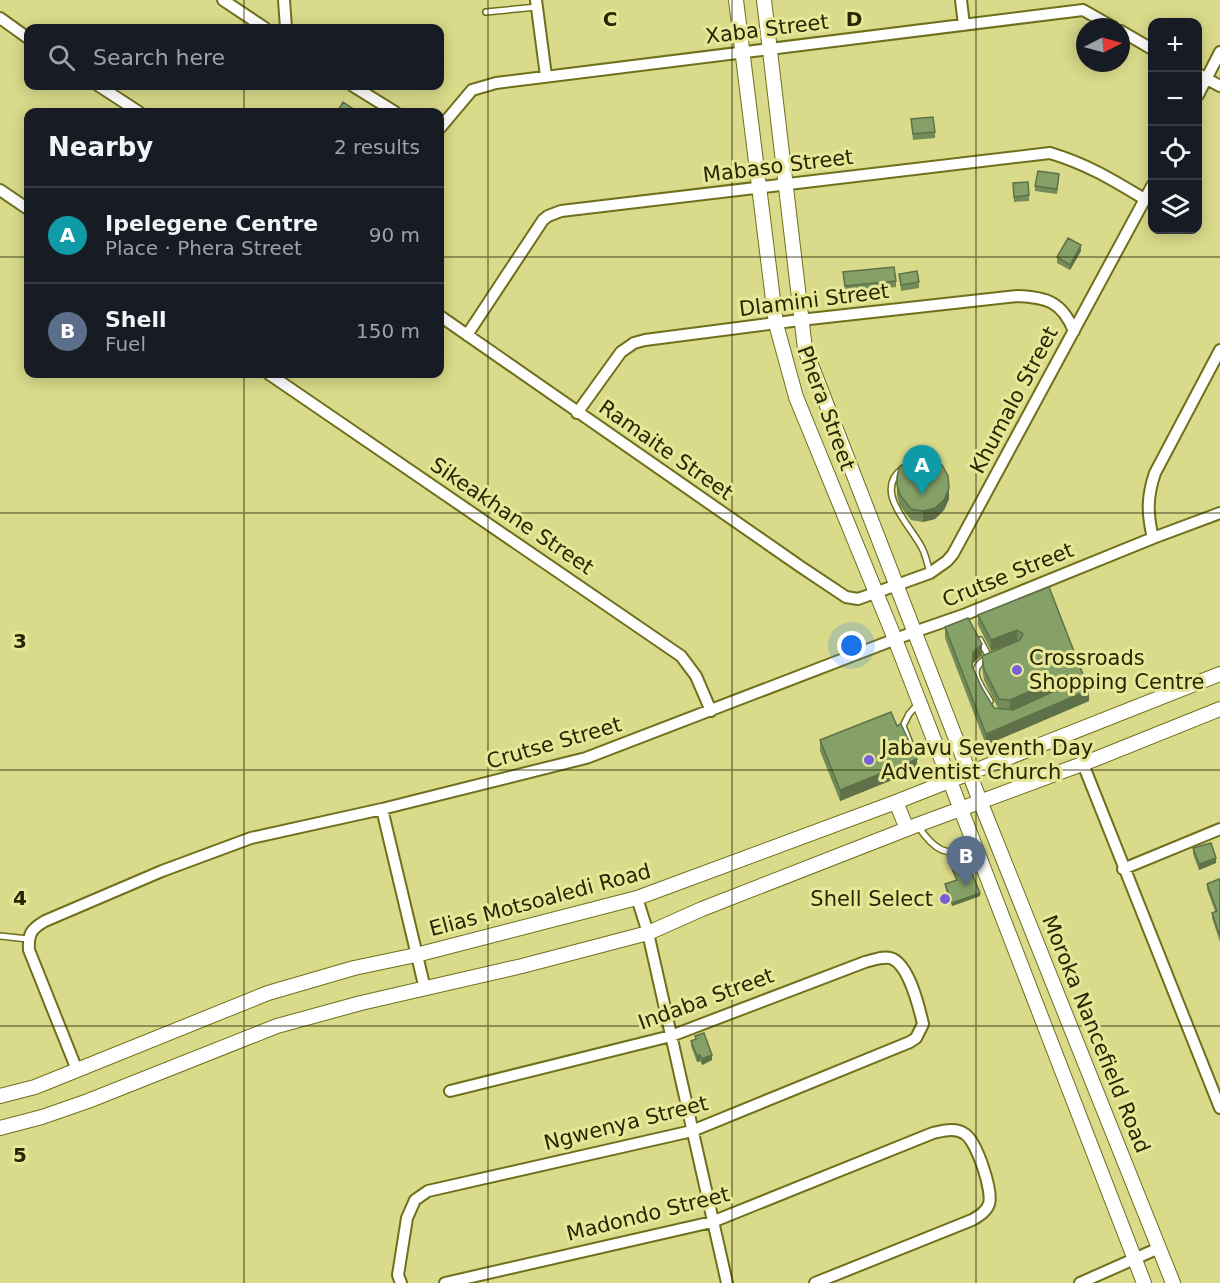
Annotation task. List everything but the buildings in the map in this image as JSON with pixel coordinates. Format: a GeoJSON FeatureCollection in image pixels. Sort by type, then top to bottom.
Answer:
{"type":"FeatureCollection","features":[{"type":"Feature","properties":{"kind":"main road","name":"Phera Street"},"geometry":{"type":"LineString","coordinates":[[736,0],[776,324],[796,397],[895,639],[960,808]]}},
{"type":"Feature","properties":{"kind":"main road","name":"Phera Street"},"geometry":{"type":"LineString","coordinates":[[764,0],[805,349],[980,801]]}},
{"type":"Feature","properties":{"kind":"main road","name":"Elias Motsoaledi Road"},"geometry":{"type":"LineString","coordinates":[[0,1096],[77,1070],[268,993],[354,968],[416,955],[638,898],[896,802],[1220,674]]}},
{"type":"Feature","properties":{"kind":"main road"},"geometry":{"type":"LineString","coordinates":[[0,1128],[42,1117],[88,1101],[278,1026],[361,1003],[522,966],[648,933],[702,909],[960,808],[1083,764],[1220,709]]}},
{"type":"Feature","properties":{"kind":"main road","name":"Moroka Nancefield Road"},"geometry":{"type":"LineString","coordinates":[[980,801],[1173,1283]]}},
{"type":"Feature","properties":{"kind":"main road"},"geometry":{"type":"LineString","coordinates":[[896,802],[912,827]]}},
{"type":"Feature","properties":{"kind":"main road","name":"Moroka Nancefield Road"},"geometry":{"type":"LineString","coordinates":[[960,808],[1144,1283]]}},
{"type":"Feature","properties":{"kind":"main road"},"geometry":{"type":"LineString","coordinates":[[996,901],[1017,893]]}},
{"type":"Feature","properties":{"kind":"street"},"geometry":{"type":"LineString","coordinates":[[223,0],[260,24]]}},
{"type":"Feature","properties":{"kind":"street"},"geometry":{"type":"LineString","coordinates":[[284,0],[286,24]]}},
{"type":"Feature","properties":{"kind":"street"},"geometry":{"type":"LineString","coordinates":[[961,0],[964,25]]}},
{"type":"Feature","properties":{"kind":"street"},"geometry":{"type":"LineString","coordinates":[[537,4],[546,76]]}},
{"type":"Feature","properties":{"kind":"street","name":"Xaba Street"},"geometry":{"type":"LineString","coordinates":[[444,123],[472,90],[496,83],[964,25],[1085,5],[1102,18]]}},
{"type":"Feature","properties":{"kind":"street"},"geometry":{"type":"LineString","coordinates":[[0,18],[24,35]]}},
{"type":"Feature","properties":{"kind":"street"},"geometry":{"type":"LineString","coordinates":[[1130,36],[1148,47]]}},
{"type":"Feature","properties":{"kind":"street"},"geometry":{"type":"LineString","coordinates":[[1220,52],[1202,76],[1220,86]]}},
{"type":"Feature","properties":{"kind":"street"},"geometry":{"type":"LineString","coordinates":[[105,90],[133,108]]}},
{"type":"Feature","properties":{"kind":"street"},"geometry":{"type":"LineString","coordinates":[[359,90],[389,108]]}},
{"type":"Feature","properties":{"kind":"street","name":"Mabaso Street"},"geometry":{"type":"LineString","coordinates":[[467,335],[543,220],[548,216],[569,210],[1050,153],[1088,166],[1146,200]]}},
{"type":"Feature","properties":{"kind":"street"},"geometry":{"type":"LineString","coordinates":[[0,190],[24,206]]}},
{"type":"Feature","properties":{"kind":"street","name":"Khumalo Street"},"geometry":{"type":"LineString","coordinates":[[875,592],[930,573],[953,554],[1148,195]]}},
{"type":"Feature","properties":{"kind":"street","name":"Dlamini Street"},"geometry":{"type":"LineString","coordinates":[[577,413],[621,352],[634,343],[800,320],[1028,296],[1056,304],[1068,315],[1074,331]]}},
{"type":"Feature","properties":{"kind":"street","name":"Ramaite Street"},"geometry":{"type":"LineString","coordinates":[[444,319],[839,593],[858,599],[875,592]]}},
{"type":"Feature","properties":{"kind":"street"},"geometry":{"type":"LineString","coordinates":[[1153,537],[1148,507],[1149,489],[1155,473],[1220,351]]}},
{"type":"Feature","properties":{"kind":"street","name":"Sikeakhane Street"},"geometry":{"type":"LineString","coordinates":[[277,378],[681,656],[696,676],[711,711]]}},
{"type":"Feature","properties":{"kind":"street","name":"Crutse Street"},"geometry":{"type":"LineString","coordinates":[[28,939],[33,928],[45,921],[213,851],[251,838],[382,809],[586,758],[914,632],[968,619],[1153,537],[1220,513]]}},
{"type":"Feature","properties":{"kind":"street"},"geometry":{"type":"LineString","coordinates":[[1083,764],[1220,1108]]}},
{"type":"Feature","properties":{"kind":"street"},"geometry":{"type":"LineString","coordinates":[[382,809],[425,989]]}},
{"type":"Feature","properties":{"kind":"street"},"geometry":{"type":"LineString","coordinates":[[1123,869],[1219,831]]}},
{"type":"Feature","properties":{"kind":"street"},"geometry":{"type":"LineString","coordinates":[[638,898],[648,933],[727,1283]]}},
{"type":"Feature","properties":{"kind":"street"},"geometry":{"type":"LineString","coordinates":[[28,939],[29,950],[77,1070]]}},
{"type":"Feature","properties":{"kind":"street","name":"Indaba Street"},"geometry":{"type":"LineString","coordinates":[[450,1091],[671,1036],[854,966],[885,957],[894,960],[902,968],[912,985],[923,1024],[920,1032]]}},
{"type":"Feature","properties":{"kind":"street","name":"Ngwenya Street"},"geometry":{"type":"LineString","coordinates":[[401,1283],[398,1275],[407,1218],[415,1200],[428,1191],[692,1131],[898,1047],[916,1038],[920,1032]]}},
{"type":"Feature","properties":{"kind":"street","name":"Madondo Street"},"geometry":{"type":"LineString","coordinates":[[445,1283],[712,1222],[933,1133],[956,1130],[965,1134],[972,1141],[990,1189],[988,1207],[982,1214],[815,1283]]}},
{"type":"Feature","properties":{"kind":"street"},"geometry":{"type":"LineString","coordinates":[[1080,1283],[1160,1248]]}},
{"type":"Feature","properties":{"kind":"lane"},"geometry":{"type":"LineString","coordinates":[[486,12],[537,4]]}},
{"type":"Feature","properties":{"kind":"lane"},"geometry":{"type":"LineString","coordinates":[[909,464],[896,473],[892,497],[896,508],[923,549],[930,573]]}},
{"type":"Feature","properties":{"kind":"lane"},"geometry":{"type":"LineString","coordinates":[[975,632],[989,657]]}},
{"type":"Feature","properties":{"kind":"lane"},"geometry":{"type":"LineString","coordinates":[[992,704],[977,676],[976,668],[978,663],[999,654]]}},
{"type":"Feature","properties":{"kind":"lane"},"geometry":{"type":"LineString","coordinates":[[915,757],[903,726],[909,714],[919,703]]}},
{"type":"Feature","properties":{"kind":"lane"},"geometry":{"type":"LineString","coordinates":[[912,827],[935,847],[959,854],[978,854]]}},
{"type":"Feature","properties":{"kind":"lane"},"geometry":{"type":"LineString","coordinates":[[0,936],[28,939]]}},
{"type":"Feature","properties":{"kind":"place","name":"Ipelegene Centre"},"geometry":{"type":"Point","coordinates":[922,495]}},
{"type":"Feature","properties":{"kind":"place","name":"Crossroads Shopping Centre"},"geometry":{"type":"Point","coordinates":[1017,670]}},
{"type":"Feature","properties":{"kind":"place","name":"Jabavu Seventh Day Adventist Church"},"geometry":{"type":"Point","coordinates":[869,760]}},
{"type":"Feature","properties":{"kind":"place","name":"Shell"},"geometry":{"type":"Point","coordinates":[966,886]}},
{"type":"Feature","properties":{"kind":"place","name":"Shell Select"},"geometry":{"type":"Point","coordinates":[945,899]}}]}
